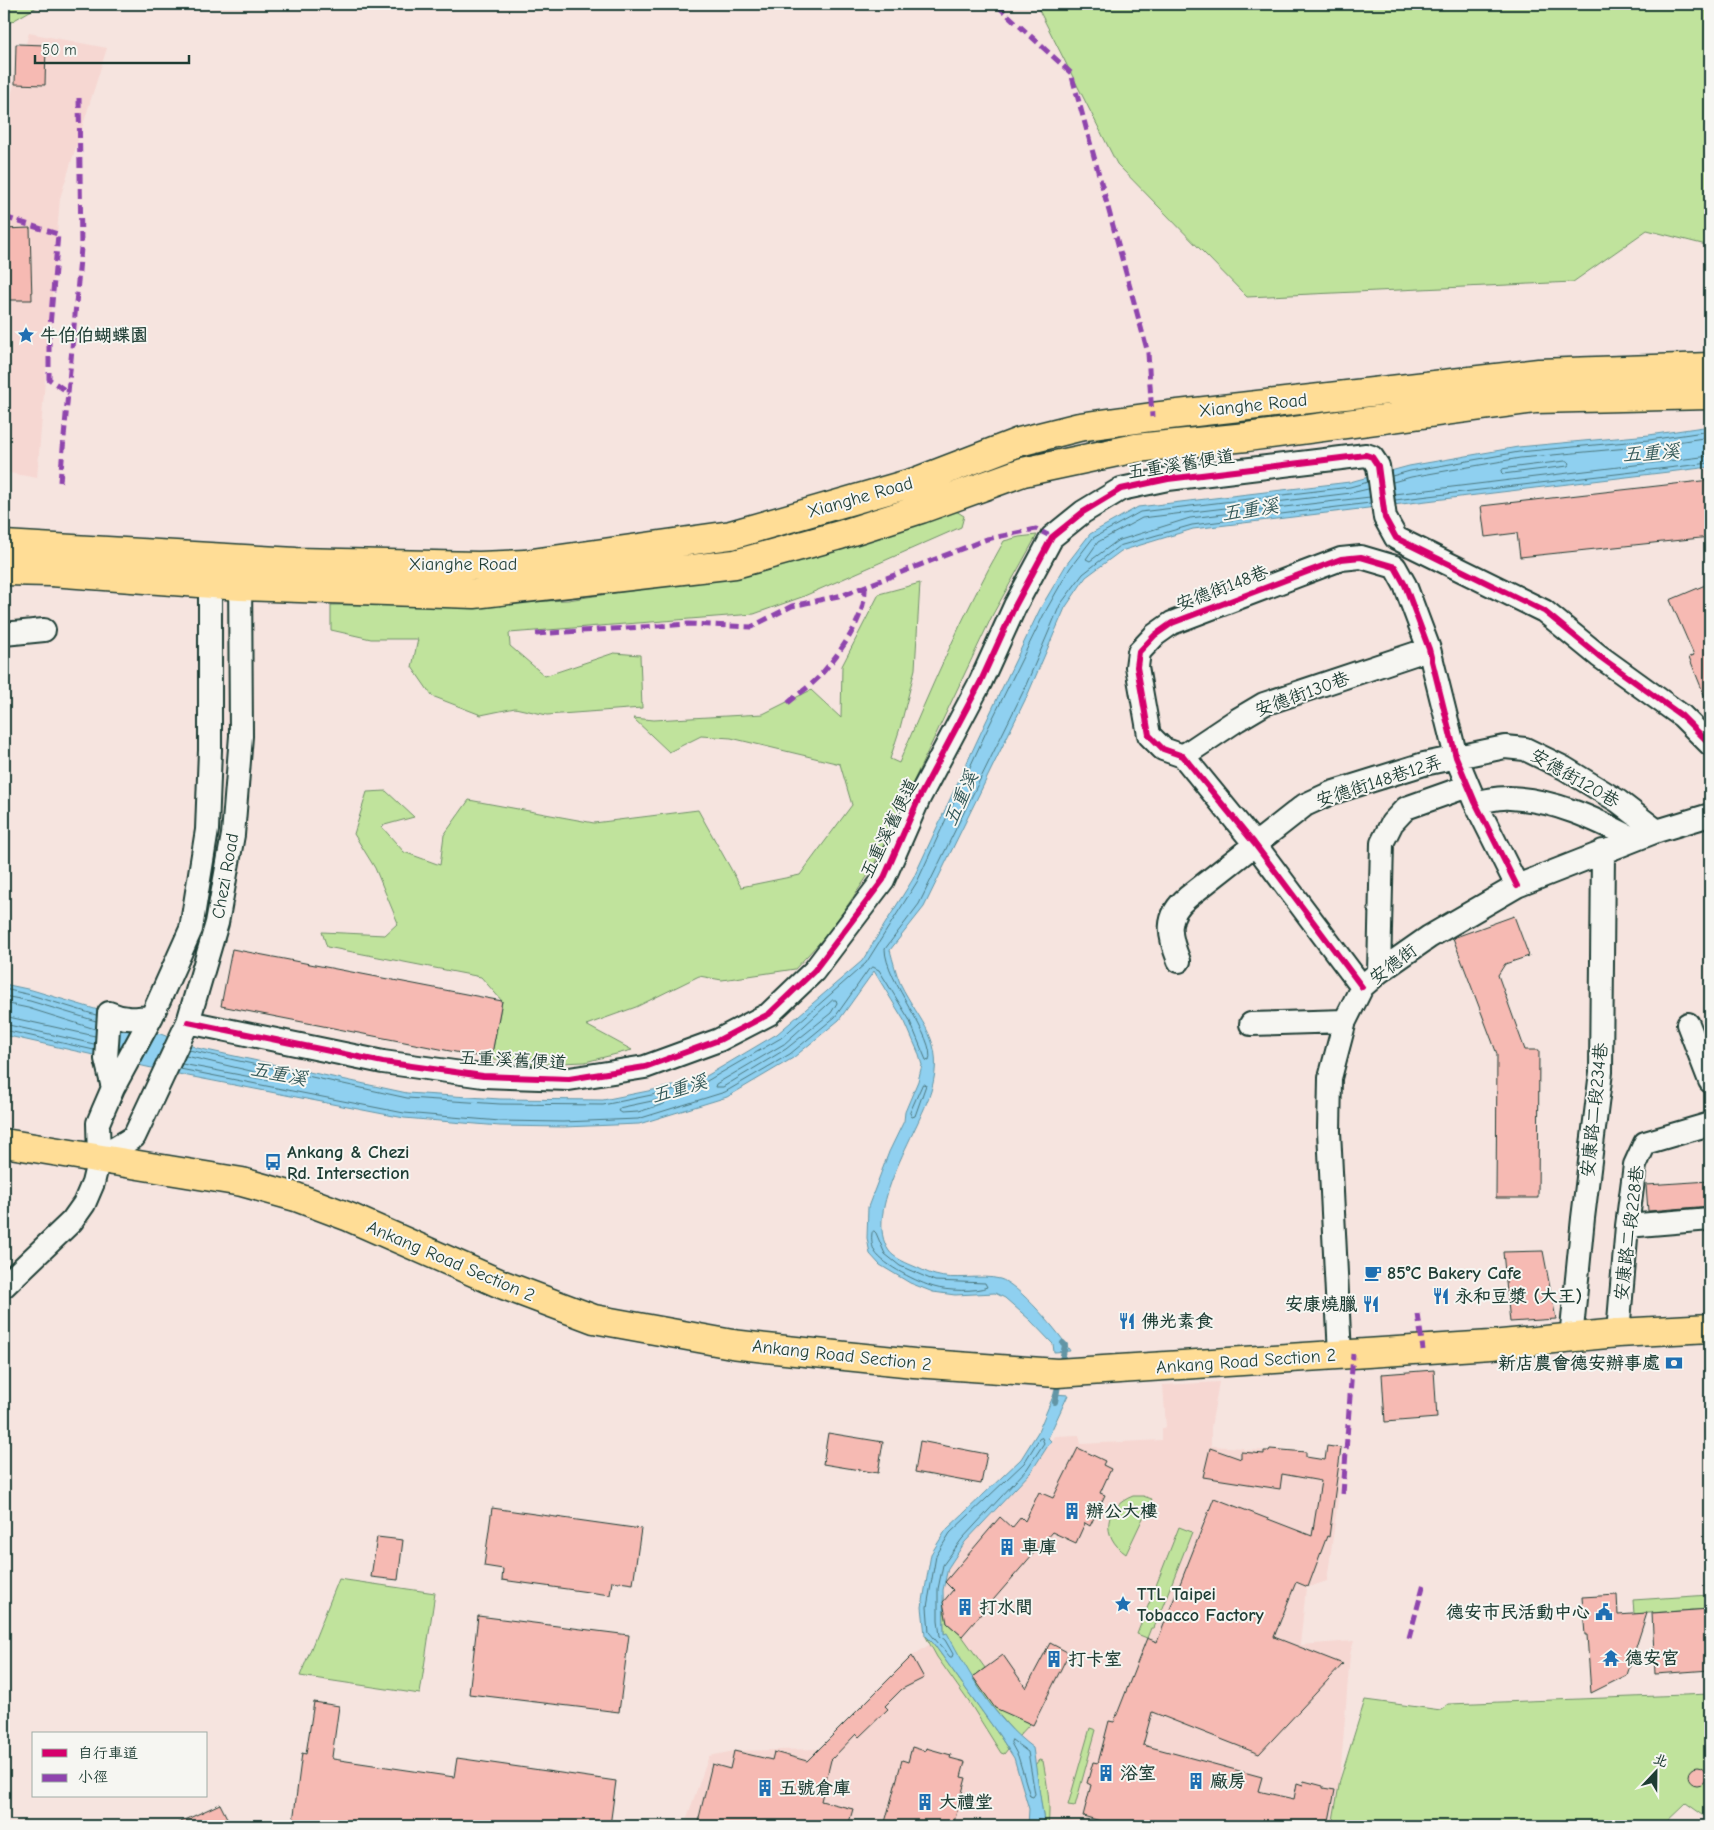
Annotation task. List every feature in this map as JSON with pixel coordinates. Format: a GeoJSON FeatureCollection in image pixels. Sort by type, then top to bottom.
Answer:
{"type":"FeatureCollection","features":[{"type":"Feature","properties":{"kind":"main road","name":"Xianghe Road"},"geometry":{"type":"LineString","coordinates":[[4,545],[240,559],[480,566],[525,564],[731,535],[915,482],[1019,442],[1079,428],[1152,416],[1539,373],[1710,367]]}},
{"type":"Feature","properties":{"kind":"main road","name":"Xianghe Road"},"geometry":{"type":"LineString","coordinates":[[4,571],[51,572],[240,586],[474,594],[735,564],[840,535],[903,515],[1023,472],[1136,448],[1247,437],[1535,399],[1710,395]]}},
{"type":"Feature","properties":{"kind":"main road","name":"Ankang Road Section 2"},"geometry":{"type":"LineString","coordinates":[[4,1143],[242,1182],[296,1197],[349,1217],[500,1284],[594,1319],[732,1344],[914,1363],[1057,1373],[1710,1328]]}},
{"type":"Feature","properties":{"kind":"street","name":"五重溪舊便道"},"geometry":{"type":"LineString","coordinates":[[188,1022],[383,1062],[484,1076],[568,1080],[645,1067],[719,1040],[769,1014],[814,971],[883,880],[919,798],[980,684],[1016,606],[1052,537],[1083,512],[1121,489],[1168,479],[1366,455],[1372,457],[1378,466],[1385,518],[1396,538],[1544,611],[1599,656],[1682,716],[1710,744]]}},
{"type":"Feature","properties":{"kind":"street","name":"Chezi Road"},"geometry":{"type":"LineString","coordinates":[[4,1286],[72,1221],[84,1204],[93,1183],[99,1158],[98,1123],[113,1088],[152,1016],[191,929],[207,830],[210,750],[211,557]]}},
{"type":"Feature","properties":{"kind":"street","name":"安德街148巷"},"geometry":{"type":"LineString","coordinates":[[1362,987],[1254,843],[1183,756],[1163,749],[1149,735],[1137,667],[1139,652],[1155,635],[1172,623],[1341,559],[1361,557],[1395,567],[1405,584],[1429,649],[1456,757],[1517,886]]}},
{"type":"Feature","properties":{"kind":"street","name":"Chezi Road"},"geometry":{"type":"LineString","coordinates":[[99,1158],[134,1137],[188,1022],[217,923],[233,835],[241,736],[240,559]]}},
{"type":"Feature","properties":{"kind":"street"},"geometry":{"type":"LineString","coordinates":[[4,634],[44,630]]}},
{"type":"Feature","properties":{"kind":"street","name":"安德街130巷"},"geometry":{"type":"LineString","coordinates":[[1183,756],[1264,704],[1429,649]]}},
{"type":"Feature","properties":{"kind":"street","name":"安德街120巷"},"geometry":{"type":"LineString","coordinates":[[1456,757],[1505,747],[1525,749],[1564,768],[1618,801],[1657,831]]}},
{"type":"Feature","properties":{"kind":"street","name":"安德街148巷12弄"},"geometry":{"type":"LineString","coordinates":[[1179,961],[1170,936],[1170,924],[1177,905],[1305,805],[1331,793],[1424,764],[1456,757]]}},
{"type":"Feature","properties":{"kind":"street"},"geometry":{"type":"LineString","coordinates":[[1379,972],[1382,843],[1392,823],[1406,808],[1472,794],[1543,801],[1596,819],[1634,840]]}},
{"type":"Feature","properties":{"kind":"street","name":"安德街"},"geometry":{"type":"LineString","coordinates":[[1340,1355],[1329,1131],[1330,1078],[1345,1021],[1362,987],[1379,972],[1429,936],[1517,886],[1657,831],[1710,816]]}},
{"type":"Feature","properties":{"kind":"street","name":"安康路二段234巷"},"geometry":{"type":"LineString","coordinates":[[1570,1339],[1601,1072],[1602,851]]}},
{"type":"Feature","properties":{"kind":"street"},"geometry":{"type":"LineString","coordinates":[[113,1088],[106,1059],[108,1013],[117,1017],[132,1019],[152,1016]]}},
{"type":"Feature","properties":{"kind":"street"},"geometry":{"type":"LineString","coordinates":[[1251,1024],[1345,1021]]}},
{"type":"Feature","properties":{"kind":"street"},"geometry":{"type":"LineString","coordinates":[[1688,1024],[1710,1081]]}},
{"type":"Feature","properties":{"kind":"street","name":"安康路二段228巷"},"geometry":{"type":"LineString","coordinates":[[1618,1333],[1626,1226],[1635,1164],[1646,1143],[1710,1124]]}},
{"type":"Feature","properties":{"kind":"street"},"geometry":{"type":"LineString","coordinates":[[1626,1226],[1710,1219]]}},
{"type":"Feature","properties":{"kind":"shaded area","name":"牛伯伯蝴蝶園"},"geometry":{"type":"Polygon","coordinates":[[[29,33],[107,48],[60,198],[37,478],[4,472],[4,120],[29,33]]]}},
{"type":"Feature","properties":{"kind":"shaded area","name":"TTL Taipei Tobacco Factory"},"geometry":{"type":"Polygon","coordinates":[[[1219,1382],[1211,1427],[1211,1446],[1243,1448],[1244,1450],[1306,1452],[1306,1457],[1343,1463],[1327,1581],[1306,1588],[1300,1645],[1354,1641],[1350,1654],[1340,1780],[1332,1826],[684,1826],[709,1756],[734,1751],[819,1749],[909,1658],[944,1635],[943,1590],[948,1568],[965,1542],[1031,1472],[1054,1436],[1079,1435],[1081,1444],[1162,1440],[1162,1429],[1166,1427],[1163,1385],[1219,1382]]]}},
{"type":"Feature","properties":{"kind":"green space"},"geometry":{"type":"Polygon","coordinates":[[[4,4],[42,4],[4,26],[4,4]]]}},
{"type":"Feature","properties":{"kind":"green space"},"geometry":{"type":"Polygon","coordinates":[[[1036,4],[1710,4],[1710,246],[1647,230],[1573,282],[1247,297],[1117,164],[1036,4]]]}},
{"type":"Feature","properties":{"kind":"green space"},"geometry":{"type":"Polygon","coordinates":[[[956,511],[964,516],[961,527],[802,597],[754,614],[509,633],[510,646],[545,676],[614,653],[640,655],[642,708],[547,715],[515,708],[481,715],[432,696],[412,667],[418,639],[371,639],[331,630],[331,605],[483,604],[568,600],[693,581],[775,563],[956,511]]]}},
{"type":"Feature","properties":{"kind":"green space"},"geometry":{"type":"Polygon","coordinates":[[[1037,535],[993,614],[871,871],[830,931],[795,969],[722,980],[699,976],[636,1007],[586,1025],[632,1050],[585,1062],[534,1064],[491,1059],[502,1001],[481,977],[327,947],[322,932],[385,935],[398,923],[375,868],[354,834],[367,792],[386,791],[414,817],[381,826],[404,852],[440,865],[444,835],[469,800],[594,823],[698,810],[741,887],[800,875],[852,805],[840,764],[731,738],[701,736],[669,752],[633,718],[654,720],[763,714],[811,690],[841,718],[842,666],[879,594],[920,583],[915,669],[890,759],[899,763],[961,623],[1004,541],[1037,535]]]}},
{"type":"Feature","properties":{"kind":"green space"},"geometry":{"type":"Polygon","coordinates":[[[1133,1496],[1143,1496],[1152,1499],[1126,1554],[1112,1539],[1109,1531],[1109,1522],[1111,1514],[1116,1507],[1133,1496]]]}},
{"type":"Feature","properties":{"kind":"green space"},"geometry":{"type":"Polygon","coordinates":[[[1179,1527],[1192,1532],[1154,1628],[1151,1628],[1147,1638],[1137,1634],[1179,1527]]]}},
{"type":"Feature","properties":{"kind":"green space"},"geometry":{"type":"Polygon","coordinates":[[[339,1579],[435,1593],[420,1694],[300,1676],[339,1579]]]}},
{"type":"Feature","properties":{"kind":"green space"},"geometry":{"type":"Polygon","coordinates":[[[1710,1595],[1710,1609],[1634,1614],[1633,1600],[1710,1595]]]}},
{"type":"Feature","properties":{"kind":"green space"},"geometry":{"type":"Polygon","coordinates":[[[943,1602],[947,1623],[962,1636],[985,1668],[973,1677],[993,1704],[1030,1724],[1018,1737],[989,1703],[944,1635],[943,1602]]]}},
{"type":"Feature","properties":{"kind":"green space"},"geometry":{"type":"Polygon","coordinates":[[[925,1635],[933,1643],[999,1735],[1008,1749],[1004,1754],[1001,1753],[971,1705],[937,1657],[925,1635]]]}},
{"type":"Feature","properties":{"kind":"green space"},"geometry":{"type":"Polygon","coordinates":[[[1710,1694],[1710,1820],[1686,1803],[1662,1826],[1332,1826],[1340,1780],[1365,1700],[1441,1710],[1449,1704],[1710,1694]]]}},
{"type":"Feature","properties":{"kind":"green space"},"geometry":{"type":"Polygon","coordinates":[[[1090,1728],[1096,1730],[1075,1806],[1068,1805],[1090,1728]]]}},
{"type":"Feature","properties":{"kind":"green space"},"geometry":{"type":"Polygon","coordinates":[[[1039,1760],[1043,1761],[1047,1785],[1049,1802],[1048,1826],[1043,1826],[1044,1822],[1035,1765],[1039,1760]]]}},
{"type":"Feature","properties":{"kind":"water","name":"五重溪"},"geometry":{"type":"Polygon","coordinates":[[[1710,426],[1710,467],[1193,529],[1121,551],[1086,577],[1065,608],[1028,694],[924,907],[890,950],[900,983],[929,1033],[935,1058],[935,1073],[925,1108],[895,1171],[882,1215],[883,1235],[889,1251],[896,1257],[908,1264],[942,1277],[984,1277],[1000,1279],[1008,1283],[1028,1299],[1070,1351],[1054,1352],[1053,1344],[1030,1320],[1005,1298],[995,1293],[955,1295],[933,1292],[910,1283],[880,1265],[870,1254],[867,1238],[868,1207],[889,1152],[904,1121],[905,1112],[918,1081],[922,1065],[905,1022],[874,971],[839,1020],[793,1058],[727,1097],[639,1124],[564,1127],[500,1126],[404,1118],[183,1075],[4,1035],[4,984],[32,990],[98,1010],[197,1048],[407,1093],[500,1099],[603,1100],[698,1081],[777,1034],[862,961],[913,879],[1040,609],[1066,565],[1090,534],[1138,507],[1350,482],[1409,466],[1518,447],[1649,435],[1710,426]]]}},
{"type":"Feature","properties":{"kind":"water"},"geometry":{"type":"Polygon","coordinates":[[[1054,1394],[1068,1395],[1048,1438],[1051,1441],[1031,1472],[965,1542],[948,1568],[943,1590],[944,1634],[947,1633],[974,1680],[995,1710],[1006,1724],[1033,1748],[1044,1822],[1043,1826],[1028,1826],[1029,1809],[1014,1758],[933,1643],[925,1635],[922,1607],[931,1554],[946,1530],[1021,1459],[1038,1432],[1054,1394]]]}},
{"type":"Feature","properties":{"kind":"building"},"geometry":{"type":"Polygon","coordinates":[[[16,44],[46,45],[45,85],[15,84],[16,44]]]}},
{"type":"Feature","properties":{"kind":"building"},"geometry":{"type":"Polygon","coordinates":[[[30,228],[32,300],[4,300],[4,229],[30,228]]]}},
{"type":"Feature","properties":{"kind":"building"},"geometry":{"type":"Polygon","coordinates":[[[1710,480],[1710,537],[1520,557],[1517,533],[1485,537],[1481,506],[1710,480]]]}},
{"type":"Feature","properties":{"kind":"building"},"geometry":{"type":"Polygon","coordinates":[[[1710,583],[1709,707],[1689,657],[1694,655],[1670,600],[1710,583]]]}},
{"type":"Feature","properties":{"kind":"building"},"geometry":{"type":"Polygon","coordinates":[[[1514,916],[1529,956],[1505,964],[1498,975],[1525,1050],[1539,1050],[1538,1198],[1496,1198],[1497,1054],[1453,938],[1514,916]]]}},
{"type":"Feature","properties":{"kind":"building"},"geometry":{"type":"Polygon","coordinates":[[[232,949],[502,1001],[491,1059],[221,1006],[232,949]]]}},
{"type":"Feature","properties":{"kind":"building"},"geometry":{"type":"Polygon","coordinates":[[[1710,1181],[1710,1206],[1648,1211],[1646,1185],[1710,1181]]]}},
{"type":"Feature","properties":{"kind":"building"},"geometry":{"type":"Polygon","coordinates":[[[1543,1251],[1556,1319],[1510,1322],[1503,1252],[1543,1251]]]}},
{"type":"Feature","properties":{"kind":"building"},"geometry":{"type":"Polygon","coordinates":[[[1434,1370],[1437,1418],[1385,1422],[1382,1374],[1434,1370]]]}},
{"type":"Feature","properties":{"kind":"building"},"geometry":{"type":"Polygon","coordinates":[[[828,1433],[883,1442],[878,1473],[823,1464],[828,1433]]]}},
{"type":"Feature","properties":{"kind":"building"},"geometry":{"type":"Polygon","coordinates":[[[920,1441],[987,1454],[981,1484],[915,1472],[920,1441]]]}},
{"type":"Feature","properties":{"kind":"building"},"geometry":{"type":"Polygon","coordinates":[[[1327,1446],[1341,1448],[1329,1537],[1327,1536],[1308,1587],[1296,1582],[1274,1637],[1343,1664],[1259,1754],[1152,1712],[1143,1745],[1262,1777],[1258,1791],[1294,1799],[1297,1783],[1303,1785],[1304,1781],[1335,1790],[1328,1826],[1118,1826],[1083,1816],[1091,1785],[1087,1783],[1093,1762],[1098,1763],[1109,1721],[1114,1722],[1147,1638],[1157,1642],[1214,1498],[1312,1536],[1321,1481],[1282,1474],[1280,1489],[1203,1477],[1210,1448],[1241,1459],[1241,1452],[1264,1454],[1264,1451],[1269,1451],[1270,1449],[1306,1452],[1306,1457],[1325,1460],[1327,1446]]]}},
{"type":"Feature","properties":{"kind":"building"},"geometry":{"type":"Polygon","coordinates":[[[1078,1448],[1105,1461],[1103,1465],[1111,1469],[1100,1493],[1105,1495],[1090,1526],[1085,1523],[1076,1543],[1052,1532],[962,1636],[947,1623],[943,1602],[953,1590],[945,1582],[1000,1517],[1012,1528],[1021,1517],[1025,1521],[1039,1492],[1053,1498],[1078,1448]]]}},
{"type":"Feature","properties":{"kind":"building"},"geometry":{"type":"Polygon","coordinates":[[[492,1508],[641,1529],[633,1584],[612,1581],[610,1595],[502,1580],[503,1569],[484,1566],[492,1508]]]}},
{"type":"Feature","properties":{"kind":"building"},"geometry":{"type":"Polygon","coordinates":[[[377,1537],[403,1540],[398,1580],[371,1577],[377,1537]]]}},
{"type":"Feature","properties":{"kind":"building"},"geometry":{"type":"Polygon","coordinates":[[[1617,1595],[1618,1615],[1647,1613],[1627,1675],[1591,1693],[1582,1597],[1617,1595]]]}},
{"type":"Feature","properties":{"kind":"building"},"geometry":{"type":"Polygon","coordinates":[[[1710,1609],[1710,1670],[1655,1674],[1652,1613],[1710,1609]]]}},
{"type":"Feature","properties":{"kind":"building"},"geometry":{"type":"Polygon","coordinates":[[[478,1616],[629,1635],[619,1712],[469,1694],[478,1616]]]}},
{"type":"Feature","properties":{"kind":"building"},"geometry":{"type":"Polygon","coordinates":[[[1050,1643],[1069,1653],[1033,1725],[995,1708],[973,1677],[1003,1655],[1026,1688],[1050,1643]]]}},
{"type":"Feature","properties":{"kind":"building","name":"五號倉庫"},"geometry":{"type":"Polygon","coordinates":[[[912,1656],[924,1678],[902,1689],[885,1706],[888,1709],[859,1737],[856,1734],[831,1760],[821,1801],[853,1809],[848,1826],[697,1826],[712,1764],[730,1769],[734,1751],[772,1760],[774,1752],[807,1761],[912,1656]]]}},
{"type":"Feature","properties":{"kind":"building"},"geometry":{"type":"Polygon","coordinates":[[[314,1702],[339,1706],[333,1759],[454,1777],[457,1758],[616,1781],[610,1826],[320,1826],[293,1822],[302,1753],[306,1754],[314,1702]]]}},
{"type":"Feature","properties":{"kind":"building","name":"大禮堂"},"geometry":{"type":"Polygon","coordinates":[[[912,1747],[925,1751],[926,1748],[951,1755],[950,1758],[965,1762],[961,1777],[966,1778],[953,1826],[884,1826],[902,1760],[908,1762],[912,1747]]]}},
{"type":"Feature","properties":{"kind":"building"},"geometry":{"type":"Polygon","coordinates":[[[1697,1767],[1703,1770],[1706,1776],[1703,1782],[1697,1785],[1691,1782],[1688,1776],[1691,1770],[1697,1767]]]}},
{"type":"Feature","properties":{"kind":"building"},"geometry":{"type":"Polygon","coordinates":[[[220,1804],[231,1826],[172,1826],[220,1804]]]}},
{"type":"Feature","properties":{"kind":"waterway"},"geometry":{"type":"LineString","coordinates":[[1061,1365],[1065,1345],[1063,1343]]}},
{"type":"Feature","properties":{"kind":"waterway"},"geometry":{"type":"LineString","coordinates":[[1055,1402],[1059,1380]]}},
{"type":"Feature","properties":{"kind":"marked path"},"geometry":{"type":"LineString","coordinates":[[1000,4],[1000,8],[1071,73],[1148,353],[1152,417]]}},
{"type":"Feature","properties":{"kind":"marked path"},"geometry":{"type":"LineString","coordinates":[[60,482],[81,248],[79,97]]}},
{"type":"Feature","properties":{"kind":"marked path"},"geometry":{"type":"LineString","coordinates":[[4,217],[58,234],[49,338],[49,379],[69,393]]}},
{"type":"Feature","properties":{"kind":"marked path"},"geometry":{"type":"LineString","coordinates":[[536,634],[688,624],[751,627],[792,606],[843,595],[987,539],[1036,529],[1052,537]]}},
{"type":"Feature","properties":{"kind":"marked path"},"geometry":{"type":"LineString","coordinates":[[788,703],[818,678],[850,636],[861,611],[865,587]]}},
{"type":"Feature","properties":{"kind":"marked path"},"geometry":{"type":"LineString","coordinates":[[1418,1314],[1423,1350]]}},
{"type":"Feature","properties":{"kind":"marked path"},"geometry":{"type":"LineString","coordinates":[[1343,1494],[1353,1354]]}},
{"type":"Feature","properties":{"kind":"marked path"},"geometry":{"type":"LineString","coordinates":[[1409,1638],[1424,1583]]}},
{"type":"Feature","properties":{"kind":"cycle path"},"geometry":{"type":"LineString","coordinates":[[188,1022],[383,1062],[483,1076],[569,1079],[645,1067],[719,1040],[769,1014],[814,971],[883,880],[919,798],[980,683],[1015,606],[1052,537],[1083,512],[1121,489],[1168,479],[1366,455],[1372,457],[1378,466],[1385,518],[1396,538],[1544,611],[1599,656],[1682,716],[1710,744]]}},
{"type":"Feature","properties":{"kind":"cycle path"},"geometry":{"type":"LineString","coordinates":[[1362,987],[1254,843],[1183,756],[1163,749],[1149,735],[1137,667],[1139,652],[1155,635],[1172,623],[1341,559],[1361,557],[1395,567],[1405,585],[1429,649],[1456,757],[1475,802],[1517,886]]}},
{"type":"Feature","properties":{"kind":"place","name":"牛伯伯蝴蝶園"},"geometry":{"type":"Point","coordinates":[26,335]}},
{"type":"Feature","properties":{"kind":"place","name":"Ankang & Chezi Rd. Intersection"},"geometry":{"type":"Point","coordinates":[273,1162]}},
{"type":"Feature","properties":{"kind":"place","name":"85°C Bakery Cafe"},"geometry":{"type":"Point","coordinates":[1373,1273]}},
{"type":"Feature","properties":{"kind":"place","name":"永和豆漿 (大王)"},"geometry":{"type":"Point","coordinates":[1441,1296]}},
{"type":"Feature","properties":{"kind":"place","name":"安康燒臘"},"geometry":{"type":"Point","coordinates":[1371,1304]}},
{"type":"Feature","properties":{"kind":"place","name":"佛光素食"},"geometry":{"type":"Point","coordinates":[1127,1321]}},
{"type":"Feature","properties":{"kind":"place","name":"新店農會德安辦事處"},"geometry":{"type":"Point","coordinates":[1674,1363]}},
{"type":"Feature","properties":{"kind":"place","name":"辦公大樓"},"geometry":{"type":"Point","coordinates":[1072,1511]}},
{"type":"Feature","properties":{"kind":"place","name":"車庫"},"geometry":{"type":"Point","coordinates":[1007,1547]}},
{"type":"Feature","properties":{"kind":"place","name":"TTL Taipei Tobacco Factory"},"geometry":{"type":"Point","coordinates":[1123,1604]}},
{"type":"Feature","properties":{"kind":"place","name":"打水間"},"geometry":{"type":"Point","coordinates":[965,1607]}},
{"type":"Feature","properties":{"kind":"place","name":"德安市民活動中心"},"geometry":{"type":"Point","coordinates":[1604,1612]}},
{"type":"Feature","properties":{"kind":"place","name":"德安宮"},"geometry":{"type":"Point","coordinates":[1611,1658]}},
{"type":"Feature","properties":{"kind":"place","name":"打卡室"},"geometry":{"type":"Point","coordinates":[1054,1659]}},
{"type":"Feature","properties":{"kind":"place","name":"浴室"},"geometry":{"type":"Point","coordinates":[1106,1773]}},
{"type":"Feature","properties":{"kind":"place","name":"廠房"},"geometry":{"type":"Point","coordinates":[1196,1781]}},
{"type":"Feature","properties":{"kind":"place","name":"五號倉庫"},"geometry":{"type":"Point","coordinates":[765,1788]}},
{"type":"Feature","properties":{"kind":"place","name":"大禮堂"},"geometry":{"type":"Point","coordinates":[925,1802]}}]}
